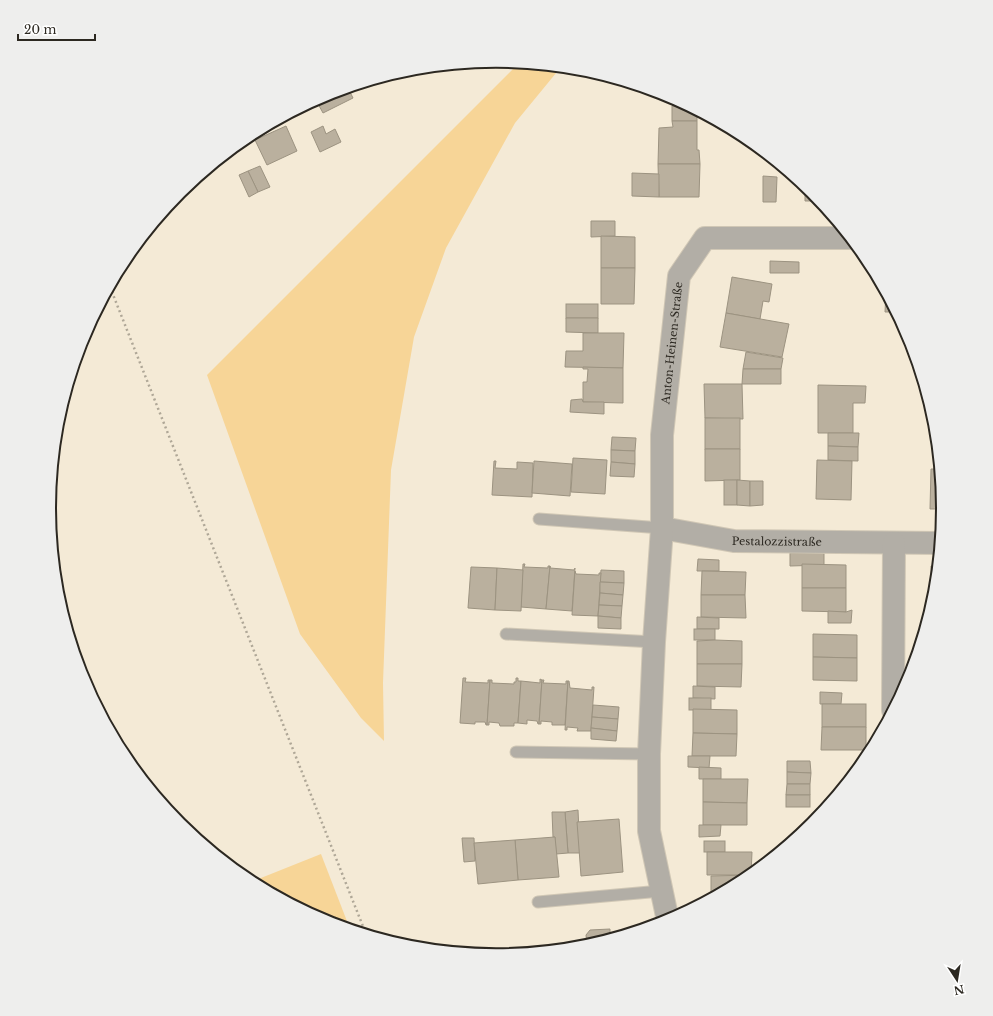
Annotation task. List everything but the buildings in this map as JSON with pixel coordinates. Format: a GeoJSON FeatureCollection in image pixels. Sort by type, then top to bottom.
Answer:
{"type":"FeatureCollection","features":[{"type":"Feature","properties":{"kind":"street","name":"Anton-Heinen-Straße"},"geometry":{"type":"LineString","coordinates":[[666,914],[650,831],[649,754],[654,642],[662,528],[662,436],[679,276],[705,238],[844,238]]}},
{"type":"Feature","properties":{"kind":"street","name":"Pestalozzistraße"},"geometry":{"type":"LineString","coordinates":[[662,528],[734,541],[935,543]]}},
{"type":"Feature","properties":{"kind":"street"},"geometry":{"type":"LineString","coordinates":[[893,701],[894,543]]}},
{"type":"Feature","properties":{"kind":"lane"},"geometry":{"type":"LineString","coordinates":[[539,518],[662,528]]}},
{"type":"Feature","properties":{"kind":"lane"},"geometry":{"type":"LineString","coordinates":[[506,634],[654,642]]}},
{"type":"Feature","properties":{"kind":"lane"},"geometry":{"type":"LineString","coordinates":[[516,752],[649,754]]}},
{"type":"Feature","properties":{"kind":"lane"},"geometry":{"type":"LineString","coordinates":[[538,902],[661,891]]}},
{"type":"Feature","properties":{"kind":"path"},"geometry":{"type":"LineString","coordinates":[[112,293],[363,927]]}},
{"type":"Feature","properties":{"kind":"shaded area"},"geometry":{"type":"Polygon","coordinates":[[[514,68],[557,72],[515,123],[446,248],[414,337],[391,470],[383,683],[384,741],[361,718],[300,634],[207,375],[514,68]]]}},
{"type":"Feature","properties":{"kind":"shaded area"},"geometry":{"type":"Polygon","coordinates":[[[321,854],[347,922],[302,903],[259,879],[321,854]]]}}]}
